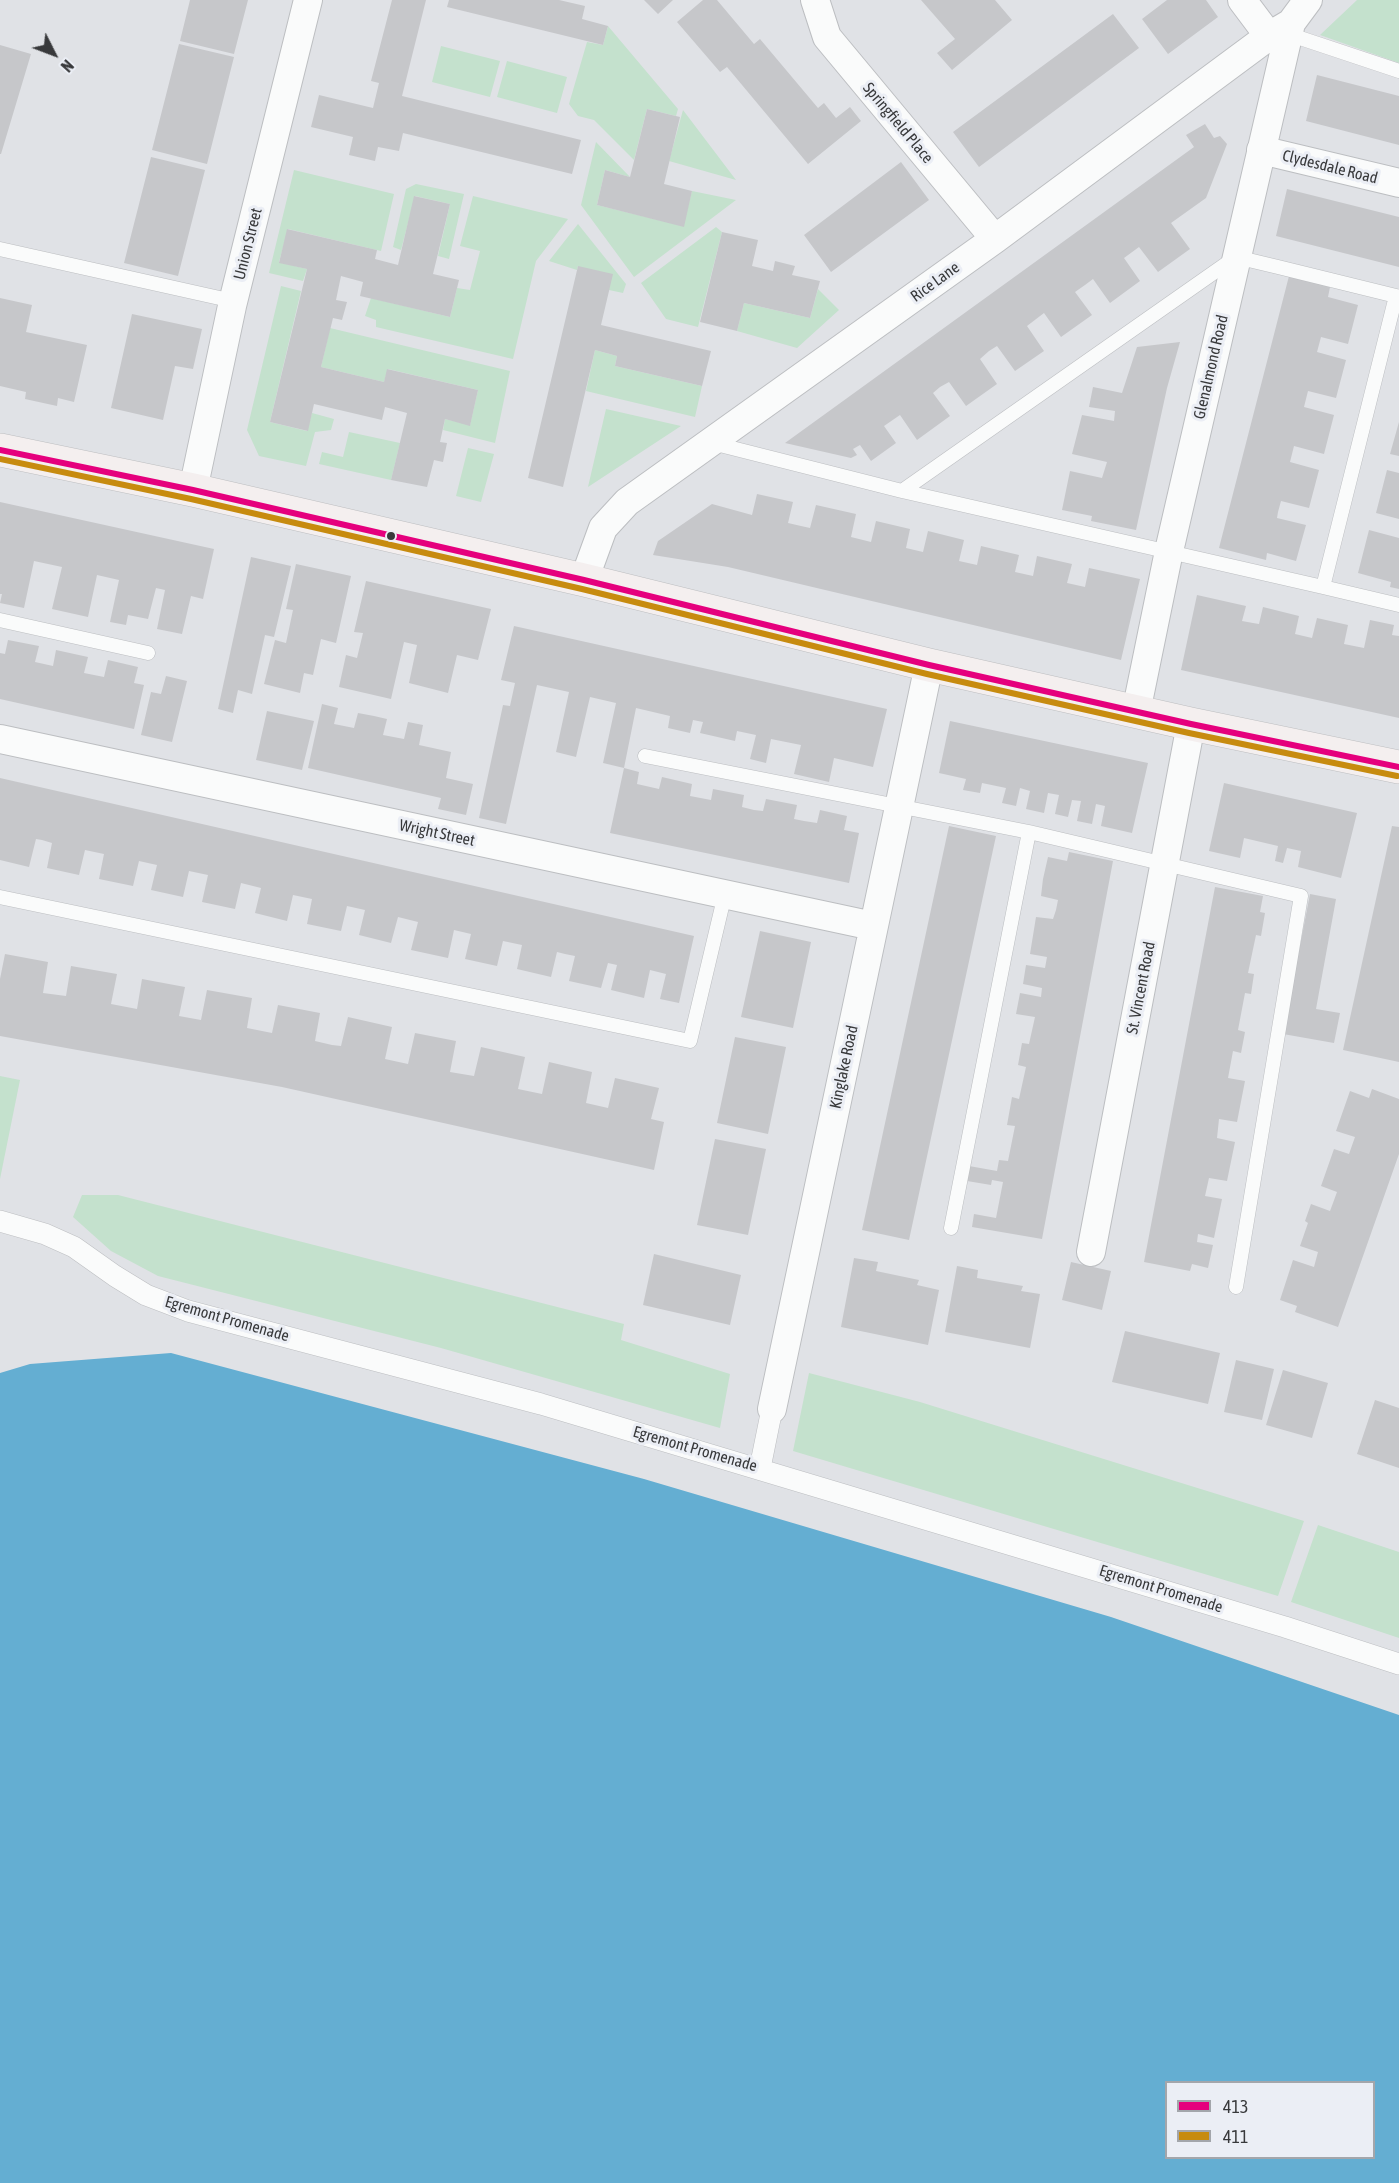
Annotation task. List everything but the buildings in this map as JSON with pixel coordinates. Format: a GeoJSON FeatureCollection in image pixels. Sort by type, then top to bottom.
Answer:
{"type":"FeatureCollection","features":[{"type":"Feature","properties":{"kind":"main road"},"geometry":{"type":"LineString","coordinates":[[0,450],[193,490],[584,580],[929,665],[1136,712],[1399,766]]}},
{"type":"Feature","properties":{"kind":"street","name":"Union Street"},"geometry":{"type":"LineString","coordinates":[[193,490],[233,301],[308,0]]}},
{"type":"Feature","properties":{"kind":"street","name":"Springfield Place"},"geometry":{"type":"LineString","coordinates":[[814,0],[827,37],[995,239]]}},
{"type":"Feature","properties":{"kind":"street"},"geometry":{"type":"LineString","coordinates":[[1242,0],[1283,31]]}},
{"type":"Feature","properties":{"kind":"street","name":"Rice Lane"},"geometry":{"type":"LineString","coordinates":[[584,580],[603,528],[627,502],[1283,31],[1308,0]]}},
{"type":"Feature","properties":{"kind":"street","name":"Glenalmond Road"},"geometry":{"type":"LineString","coordinates":[[1136,712],[1169,551],[1261,150],[1283,31]]}},
{"type":"Feature","properties":{"kind":"street","name":"Clydesdale Road"},"geometry":{"type":"LineString","coordinates":[[1261,150],[1399,183]]}},
{"type":"Feature","properties":{"kind":"street","name":"Kinglake Road"},"geometry":{"type":"LineString","coordinates":[[760,1468],[929,665]]}},
{"type":"Feature","properties":{"kind":"street","name":"St. Vincent Road"},"geometry":{"type":"LineString","coordinates":[[1091,1252],[1191,724]]}},
{"type":"Feature","properties":{"kind":"street","name":"Wright Street"},"geometry":{"type":"LineString","coordinates":[[0,739],[873,926]]}},
{"type":"Feature","properties":{"kind":"street","name":"Egremont Promenade"},"geometry":{"type":"LineString","coordinates":[[0,1221],[45,1234],[74,1247],[146,1295],[189,1311],[541,1404],[1285,1627],[1399,1664]]}},
{"type":"Feature","properties":{"kind":"lane"},"geometry":{"type":"LineString","coordinates":[[1283,31],[1399,71]]}},
{"type":"Feature","properties":{"kind":"lane"},"geometry":{"type":"LineString","coordinates":[[0,249],[233,301]]}},
{"type":"Feature","properties":{"kind":"lane"},"geometry":{"type":"LineString","coordinates":[[902,491],[1236,257],[1398,296],[1323,587]]}},
{"type":"Feature","properties":{"kind":"lane"},"geometry":{"type":"LineString","coordinates":[[710,443],[902,491],[1399,605]]}},
{"type":"Feature","properties":{"kind":"lane"},"geometry":{"type":"LineString","coordinates":[[0,620],[148,652]]}},
{"type":"Feature","properties":{"kind":"lane"},"geometry":{"type":"LineString","coordinates":[[645,756],[1029,831],[1301,896],[1236,1287]]}},
{"type":"Feature","properties":{"kind":"lane"},"geometry":{"type":"LineString","coordinates":[[951,1228],[1029,831]]}},
{"type":"Feature","properties":{"kind":"lane"},"geometry":{"type":"LineString","coordinates":[[0,897],[690,1041],[725,894]]}},
{"type":"Feature","properties":{"kind":"green space"},"geometry":{"type":"Polygon","coordinates":[[[1357,0],[1399,0],[1399,63],[1320,35],[1357,0]]]}},
{"type":"Feature","properties":{"kind":"green space"},"geometry":{"type":"Polygon","coordinates":[[[608,26],[678,109],[676,116],[647,109],[634,160],[594,120],[578,116],[569,104],[587,42],[603,45],[608,26]]]}},
{"type":"Feature","properties":{"kind":"green space"},"geometry":{"type":"Polygon","coordinates":[[[441,46],[500,61],[490,97],[432,82],[441,46]]]}},
{"type":"Feature","properties":{"kind":"green space"},"geometry":{"type":"Polygon","coordinates":[[[507,61],[567,77],[557,113],[497,97],[507,61]]]}},
{"type":"Feature","properties":{"kind":"green space"},"geometry":{"type":"Polygon","coordinates":[[[683,110],[736,180],[669,161],[683,110]]]}},
{"type":"Feature","properties":{"kind":"green space"},"geometry":{"type":"Polygon","coordinates":[[[596,142],[630,177],[605,170],[597,205],[683,226],[692,191],[736,200],[634,277],[581,205],[596,142]]]}},
{"type":"Feature","properties":{"kind":"green space"},"geometry":{"type":"Polygon","coordinates":[[[294,170],[394,194],[381,251],[288,229],[279,262],[307,269],[303,281],[269,273],[294,170]]]}},
{"type":"Feature","properties":{"kind":"green space"},"geometry":{"type":"Polygon","coordinates":[[[416,184],[464,194],[449,259],[438,256],[450,204],[415,196],[401,250],[393,247],[406,189],[416,184]]]}},
{"type":"Feature","properties":{"kind":"green space"},"geometry":{"type":"Polygon","coordinates":[[[473,196],[568,219],[536,261],[513,359],[376,327],[376,320],[365,316],[371,298],[450,317],[457,288],[470,290],[480,251],[460,246],[473,196]]]}},
{"type":"Feature","properties":{"kind":"green space"},"geometry":{"type":"Polygon","coordinates":[[[578,224],[626,284],[623,293],[609,290],[578,266],[577,270],[549,261],[578,224]]]}},
{"type":"Feature","properties":{"kind":"green space"},"geometry":{"type":"Polygon","coordinates":[[[716,227],[722,232],[698,327],[666,319],[641,283],[716,227]]]}},
{"type":"Feature","properties":{"kind":"green space"},"geometry":{"type":"Polygon","coordinates":[[[281,286],[301,291],[270,422],[307,431],[312,413],[334,419],[331,430],[315,432],[306,466],[259,456],[247,430],[281,286]]]}},
{"type":"Feature","properties":{"kind":"green space"},"geometry":{"type":"Polygon","coordinates":[[[818,289],[839,310],[797,348],[737,331],[744,303],[810,318],[818,289]]]}},
{"type":"Feature","properties":{"kind":"green space"},"geometry":{"type":"Polygon","coordinates":[[[330,328],[510,371],[495,443],[443,430],[445,419],[470,425],[478,390],[388,369],[384,382],[321,367],[330,328]]]}},
{"type":"Feature","properties":{"kind":"green space"},"geometry":{"type":"Polygon","coordinates":[[[595,350],[617,356],[615,366],[702,386],[695,417],[586,391],[595,350]]]}},
{"type":"Feature","properties":{"kind":"green space"},"geometry":{"type":"Polygon","coordinates":[[[606,409],[681,426],[588,487],[606,409]]]}},
{"type":"Feature","properties":{"kind":"green space"},"geometry":{"type":"Polygon","coordinates":[[[349,432],[400,443],[391,480],[319,464],[322,452],[343,457],[349,432]]]}},
{"type":"Feature","properties":{"kind":"green space"},"geometry":{"type":"Polygon","coordinates":[[[468,448],[494,454],[481,502],[456,496],[468,448]]]}},
{"type":"Feature","properties":{"kind":"green space"},"geometry":{"type":"Polygon","coordinates":[[[0,1076],[20,1080],[0,1179],[0,1076]]]}},
{"type":"Feature","properties":{"kind":"green space"},"geometry":{"type":"Polygon","coordinates":[[[82,1195],[118,1195],[624,1324],[621,1340],[730,1374],[720,1428],[441,1348],[158,1276],[111,1251],[73,1217],[82,1195]]]}},
{"type":"Feature","properties":{"kind":"green space"},"geometry":{"type":"Polygon","coordinates":[[[809,1373],[920,1402],[1304,1521],[1278,1596],[793,1451],[809,1373]]]}},
{"type":"Feature","properties":{"kind":"green space"},"geometry":{"type":"Polygon","coordinates":[[[1318,1525],[1399,1552],[1399,1638],[1291,1602],[1318,1525]]]}},
{"type":"Feature","properties":{"kind":"water"},"geometry":{"type":"Polygon","coordinates":[[[171,1353],[644,1479],[1111,1617],[1399,1715],[1399,2183],[0,2183],[0,1373],[30,1364],[171,1353]]]}},
{"type":"Feature","properties":{"kind":"transit line","name":"413"},"geometry":{"type":"LineString","coordinates":[[0,450],[193,490],[584,580],[929,665],[1191,724],[1399,767]]}},
{"type":"Feature","properties":{"kind":"transit line","name":"411"},"geometry":{"type":"LineString","coordinates":[[0,459],[191,499],[582,589],[927,674],[1189,733],[1397,776]]}}]}
